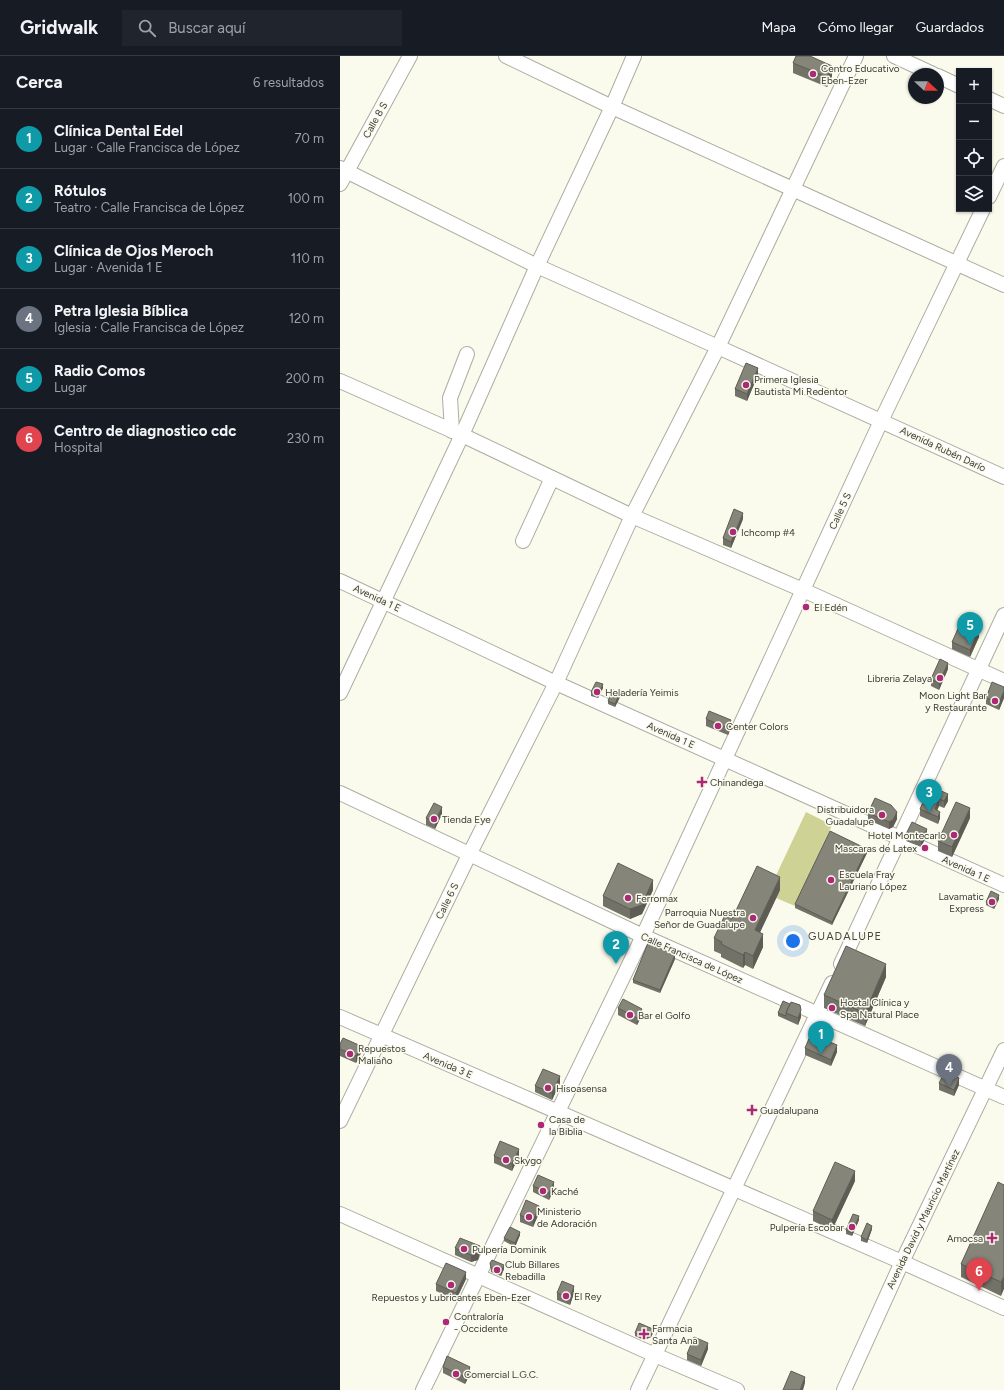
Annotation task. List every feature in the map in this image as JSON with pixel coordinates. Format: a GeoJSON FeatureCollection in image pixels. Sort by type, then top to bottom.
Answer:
{"type":"FeatureCollection","features":[{"type":"Feature","properties":{"kind":"street","name":"Calle 8 S"},"geometry":{"type":"LineString","coordinates":[[340,184],[344,169],[410,56]]}},
{"type":"Feature","properties":{"kind":"street"},"geometry":{"type":"LineString","coordinates":[[506,56],[1004,285]]}},
{"type":"Feature","properties":{"kind":"street"},"geometry":{"type":"LineString","coordinates":[[340,693],[383,601],[457,433],[537,266],[634,56]]}},
{"type":"Feature","properties":{"kind":"street","name":"Calle 6 S"},"geometry":{"type":"LineString","coordinates":[[340,1121],[469,855],[556,683],[632,516],[718,346],[856,56]]}},
{"type":"Feature","properties":{"kind":"street"},"geometry":{"type":"LineString","coordinates":[[894,56],[920,68]]}},
{"type":"Feature","properties":{"kind":"street"},"geometry":{"type":"LineString","coordinates":[[944,79],[956,85]]}},
{"type":"Feature","properties":{"kind":"street"},"geometry":{"type":"LineString","coordinates":[[992,100],[1004,106]]}},
{"type":"Feature","properties":{"kind":"street"},"geometry":{"type":"LineString","coordinates":[[992,191],[1004,166]]}},
{"type":"Feature","properties":{"kind":"street","name":"Avenida Rubén Darío"},"geometry":{"type":"LineString","coordinates":[[344,169],[537,266],[718,346],[1004,477]]}},
{"type":"Feature","properties":{"kind":"street","name":"Calle 5 S"},"geometry":{"type":"LineString","coordinates":[[423,1390],[643,936],[881,421],[982,212]]}},
{"type":"Feature","properties":{"kind":"street"},"geometry":{"type":"LineString","coordinates":[[457,433],[450,398],[467,354]]}},
{"type":"Feature","properties":{"kind":"street"},"geometry":{"type":"LineString","coordinates":[[340,381],[457,433],[632,516],[803,590],[1004,681]]}},
{"type":"Feature","properties":{"kind":"street"},"geometry":{"type":"LineString","coordinates":[[523,541],[552,478]]}},
{"type":"Feature","properties":{"kind":"street","name":"Avenida 1 E"},"geometry":{"type":"LineString","coordinates":[[340,581],[556,683],[1004,886]]}},
{"type":"Feature","properties":{"kind":"street"},"geometry":{"type":"LineString","coordinates":[[638,1390],[900,839],[1004,615]]}},
{"type":"Feature","properties":{"kind":"street","name":"Calle Francisca de López"},"geometry":{"type":"LineString","coordinates":[[340,793],[643,936],[1004,1097]]}},
{"type":"Feature","properties":{"kind":"street","name":"Avenida 3 E"},"geometry":{"type":"LineString","coordinates":[[340,1017],[1004,1308]]}},
{"type":"Feature","properties":{"kind":"street","name":"Avenida David y Mauricio Martínez"},"geometry":{"type":"LineString","coordinates":[[844,1390],[902,1262],[1004,1050]]}},
{"type":"Feature","properties":{"kind":"street"},"geometry":{"type":"LineString","coordinates":[[340,1214],[655,1355],[737,1390]]}},
{"type":"Feature","properties":{"kind":"green space"},"geometry":{"type":"Polygon","coordinates":[[[806,812],[832,825],[795,906],[776,898],[771,886],[806,812]]]}},
{"type":"Feature","properties":{"kind":"building"},"geometry":{"type":"Polygon","coordinates":[[[796,56],[810,56],[832,66],[827,77],[793,63],[796,56]]]}},
{"type":"Feature","properties":{"kind":"building","name":"Primera Iglesia Bautista Mi Redentor"},"geometry":{"type":"Polygon","coordinates":[[[746,363],[758,368],[747,394],[735,389],[746,363]]]}},
{"type":"Feature","properties":{"kind":"building"},"geometry":{"type":"Polygon","coordinates":[[[734,509],[743,513],[731,542],[723,538],[734,509]]]}},
{"type":"Feature","properties":{"kind":"building"},"geometry":{"type":"Polygon","coordinates":[[[961,622],[979,631],[970,650],[952,642],[961,622]]]}},
{"type":"Feature","properties":{"kind":"building"},"geometry":{"type":"Polygon","coordinates":[[[940,659],[948,663],[939,683],[931,679],[940,659]]]}},
{"type":"Feature","properties":{"kind":"building"},"geometry":{"type":"Polygon","coordinates":[[[596,682],[603,684],[598,695],[591,692],[596,682]]]}},
{"type":"Feature","properties":{"kind":"building"},"geometry":{"type":"Polygon","coordinates":[[[992,682],[1004,687],[999,703],[986,698],[992,682]]]}},
{"type":"Feature","properties":{"kind":"building"},"geometry":{"type":"Polygon","coordinates":[[[613,690],[620,693],[615,704],[608,701],[613,690]]]}},
{"type":"Feature","properties":{"kind":"building"},"geometry":{"type":"Polygon","coordinates":[[[709,711],[731,720],[728,728],[706,719],[709,711]]]}},
{"type":"Feature","properties":{"kind":"building"},"geometry":{"type":"Polygon","coordinates":[[[930,786],[948,794],[944,801],[939,799],[935,809],[940,812],[938,817],[920,809],[930,786]]]}},
{"type":"Feature","properties":{"kind":"building"},"geometry":{"type":"Polygon","coordinates":[[[875,798],[891,805],[897,812],[893,820],[889,822],[868,813],[875,798]]]}},
{"type":"Feature","properties":{"kind":"building"},"geometry":{"type":"Polygon","coordinates":[[[956,802],[970,808],[952,847],[938,841],[956,802]]]}},
{"type":"Feature","properties":{"kind":"building"},"geometry":{"type":"Polygon","coordinates":[[[434,803],[442,807],[435,822],[426,818],[434,803]]]}},
{"type":"Feature","properties":{"kind":"building"},"geometry":{"type":"Polygon","coordinates":[[[912,822],[927,829],[921,841],[906,834],[912,822]]]}},
{"type":"Feature","properties":{"kind":"building","name":"Escuela Fray Lauriano López"},"geometry":{"type":"Polygon","coordinates":[[[830,831],[867,849],[832,922],[795,904],[830,831]]]}},
{"type":"Feature","properties":{"kind":"building","name":"Ferromax"},"geometry":{"type":"Polygon","coordinates":[[[618,863],[653,880],[642,905],[630,909],[603,896],[618,863]]]}},
{"type":"Feature","properties":{"kind":"building","name":"Parroquia Nuestra Señor de Guadalupe"},"geometry":{"type":"Polygon","coordinates":[[[757,866],[780,877],[755,930],[763,934],[753,956],[745,952],[743,955],[721,944],[722,942],[714,938],[725,915],[732,919],[757,866]]]}},
{"type":"Feature","properties":{"kind":"building"},"geometry":{"type":"Polygon","coordinates":[[[991,891],[999,895],[994,906],[986,902],[991,891]]]}},
{"type":"Feature","properties":{"kind":"building"},"geometry":{"type":"Polygon","coordinates":[[[648,943],[675,955],[660,990],[633,980],[648,943]]]}},
{"type":"Feature","properties":{"kind":"building"},"geometry":{"type":"Polygon","coordinates":[[[846,946],[886,964],[865,1013],[824,995],[846,946]]]}},
{"type":"Feature","properties":{"kind":"building"},"geometry":{"type":"Polygon","coordinates":[[[623,999],[642,1009],[637,1018],[618,1008],[623,999]]]}},
{"type":"Feature","properties":{"kind":"building"},"geometry":{"type":"Polygon","coordinates":[[[783,1001],[790,1004],[786,1016],[778,1013],[783,1001]]]}},
{"type":"Feature","properties":{"kind":"building"},"geometry":{"type":"Polygon","coordinates":[[[791,1002],[800,1005],[801,1010],[798,1018],[786,1013],[791,1002]]]}},
{"type":"Feature","properties":{"kind":"building"},"geometry":{"type":"Polygon","coordinates":[[[811,1034],[837,1045],[831,1060],[805,1048],[811,1034]]]}},
{"type":"Feature","properties":{"kind":"building"},"geometry":{"type":"Polygon","coordinates":[[[343,1038],[361,1046],[356,1056],[340,1049],[340,1044],[343,1038]]]}},
{"type":"Feature","properties":{"kind":"building"},"geometry":{"type":"Polygon","coordinates":[[[543,1069],[560,1076],[552,1093],[535,1086],[543,1069]]]}},
{"type":"Feature","properties":{"kind":"building"},"geometry":{"type":"Polygon","coordinates":[[[945,1072],[959,1078],[954,1090],[939,1083],[945,1072]]]}},
{"type":"Feature","properties":{"kind":"building"},"geometry":{"type":"Polygon","coordinates":[[[500,1141],[519,1149],[512,1164],[494,1156],[500,1141]]]}},
{"type":"Feature","properties":{"kind":"building"},"geometry":{"type":"Polygon","coordinates":[[[835,1162],[855,1171],[832,1220],[813,1211],[835,1162]]]}},
{"type":"Feature","properties":{"kind":"building"},"geometry":{"type":"Polygon","coordinates":[[[538,1175],[554,1182],[549,1193],[533,1186],[538,1175]]]}},
{"type":"Feature","properties":{"kind":"building","name":"Amocsa"},"geometry":{"type":"Polygon","coordinates":[[[998,1182],[1004,1185],[1004,1276],[1001,1282],[961,1264],[998,1182]]]}},
{"type":"Feature","properties":{"kind":"building"},"geometry":{"type":"Polygon","coordinates":[[[526,1200],[539,1206],[533,1221],[520,1215],[526,1200]]]}},
{"type":"Feature","properties":{"kind":"building","name":"Pulpería Escobar"},"geometry":{"type":"Polygon","coordinates":[[[853,1214],[859,1216],[852,1233],[846,1230],[853,1214]]]}},
{"type":"Feature","properties":{"kind":"building"},"geometry":{"type":"Polygon","coordinates":[[[867,1223],[872,1226],[867,1240],[861,1237],[867,1223]]]}},
{"type":"Feature","properties":{"kind":"building"},"geometry":{"type":"Polygon","coordinates":[[[510,1227],[520,1232],[515,1243],[504,1238],[510,1227]]]}},
{"type":"Feature","properties":{"kind":"building"},"geometry":{"type":"Polygon","coordinates":[[[460,1238],[480,1246],[478,1253],[471,1255],[455,1248],[460,1238]]]}},
{"type":"Feature","properties":{"kind":"building"},"geometry":{"type":"Polygon","coordinates":[[[492,1260],[504,1265],[501,1272],[491,1268],[490,1263],[492,1260]]]}},
{"type":"Feature","properties":{"kind":"building","name":"Repuestos y Lubricantes Eben-Ezer"},"geometry":{"type":"Polygon","coordinates":[[[446,1263],[466,1272],[456,1293],[436,1284],[446,1263]]]}},
{"type":"Feature","properties":{"kind":"building"},"geometry":{"type":"Polygon","coordinates":[[[562,1281],[574,1286],[570,1298],[557,1293],[562,1281]]]}},
{"type":"Feature","properties":{"kind":"building","name":"Farmacia Santa Ana"},"geometry":{"type":"Polygon","coordinates":[[[639,1323],[653,1329],[651,1334],[644,1337],[635,1333],[639,1323]]]}},
{"type":"Feature","properties":{"kind":"building"},"geometry":{"type":"Polygon","coordinates":[[[694,1337],[708,1343],[701,1360],[687,1354],[694,1337]]]}},
{"type":"Feature","properties":{"kind":"building"},"geometry":{"type":"Polygon","coordinates":[[[447,1356],[470,1367],[465,1377],[443,1367],[447,1356]]]}},
{"type":"Feature","properties":{"kind":"building"},"geometry":{"type":"Polygon","coordinates":[[[791,1371],[805,1377],[800,1390],[783,1390],[791,1371]]]}},
{"type":"Feature","properties":{"kind":"place","name":"Centro Educativo Eben-Ezer"},"geometry":{"type":"Point","coordinates":[813,74]}},
{"type":"Feature","properties":{"kind":"place","name":"Primera Iglesia Bautista Mi Redentor"},"geometry":{"type":"Point","coordinates":[746,385]}},
{"type":"Feature","properties":{"kind":"place","name":"Ichcomp #4"},"geometry":{"type":"Point","coordinates":[733,532]}},
{"type":"Feature","properties":{"kind":"place","name":"El Edén"},"geometry":{"type":"Point","coordinates":[806,607]}},
{"type":"Feature","properties":{"kind":"place","name":"Radio Comos"},"geometry":{"type":"Point","coordinates":[970,645]}},
{"type":"Feature","properties":{"kind":"place","name":"Libreria Zelaya"},"geometry":{"type":"Point","coordinates":[940,678]}},
{"type":"Feature","properties":{"kind":"place","name":"Heladería Yeimis"},"geometry":{"type":"Point","coordinates":[597,692]}},
{"type":"Feature","properties":{"kind":"place","name":"Moon Light Bar y Restaurante"},"geometry":{"type":"Point","coordinates":[995,701]}},
{"type":"Feature","properties":{"kind":"place","name":"Center Colors"},"geometry":{"type":"Point","coordinates":[718,726]}},
{"type":"Feature","properties":{"kind":"place","name":"Chinandega"},"geometry":{"type":"Point","coordinates":[702,782]}},
{"type":"Feature","properties":{"kind":"place","name":"Clínica de Ojos Meroch"},"geometry":{"type":"Point","coordinates":[929,812]}},
{"type":"Feature","properties":{"kind":"place","name":"Distribuidora Guadalupe"},"geometry":{"type":"Point","coordinates":[882,815]}},
{"type":"Feature","properties":{"kind":"place","name":"Tienda Eye"},"geometry":{"type":"Point","coordinates":[434,819]}},
{"type":"Feature","properties":{"kind":"place","name":"Hotel Montecarlo"},"geometry":{"type":"Point","coordinates":[954,835]}},
{"type":"Feature","properties":{"kind":"place","name":"Mascaras de Latex"},"geometry":{"type":"Point","coordinates":[925,848]}},
{"type":"Feature","properties":{"kind":"place","name":"Escuela Fray Lauriano López"},"geometry":{"type":"Point","coordinates":[831,880]}},
{"type":"Feature","properties":{"kind":"place","name":"Ferromax"},"geometry":{"type":"Point","coordinates":[628,898]}},
{"type":"Feature","properties":{"kind":"place","name":"Lavamatic Express"},"geometry":{"type":"Point","coordinates":[992,902]}},
{"type":"Feature","properties":{"kind":"place","name":"Parroquia Nuestra Señor de Guadalupe"},"geometry":{"type":"Point","coordinates":[753,918]}},
{"type":"Feature","properties":{"kind":"place","name":"Rótulos"},"geometry":{"type":"Point","coordinates":[616,964]}},
{"type":"Feature","properties":{"kind":"place","name":"Hostal Clínica y Spa Natural Place"},"geometry":{"type":"Point","coordinates":[832,1008]}},
{"type":"Feature","properties":{"kind":"place","name":"Bar el Golfo"},"geometry":{"type":"Point","coordinates":[630,1015]}},
{"type":"Feature","properties":{"kind":"place","name":"Repuestos Maliaño"},"geometry":{"type":"Point","coordinates":[350,1054]}},
{"type":"Feature","properties":{"kind":"place","name":"Clínica Dental Edel"},"geometry":{"type":"Point","coordinates":[821,1054]}},
{"type":"Feature","properties":{"kind":"place","name":"Petra Iglesia Bíblica"},"geometry":{"type":"Point","coordinates":[949,1087]}},
{"type":"Feature","properties":{"kind":"place","name":"Hisoasensa"},"geometry":{"type":"Point","coordinates":[548,1088]}},
{"type":"Feature","properties":{"kind":"place","name":"Guadalupana"},"geometry":{"type":"Point","coordinates":[752,1110]}},
{"type":"Feature","properties":{"kind":"place","name":"Casa de la Biblia"},"geometry":{"type":"Point","coordinates":[541,1125]}},
{"type":"Feature","properties":{"kind":"place","name":"Skygo"},"geometry":{"type":"Point","coordinates":[506,1160]}},
{"type":"Feature","properties":{"kind":"place","name":"Kaché"},"geometry":{"type":"Point","coordinates":[543,1191]}},
{"type":"Feature","properties":{"kind":"place","name":"Ministerio de Adoración"},"geometry":{"type":"Point","coordinates":[529,1217]}},
{"type":"Feature","properties":{"kind":"place","name":"Pulpería Escobar"},"geometry":{"type":"Point","coordinates":[852,1227]}},
{"type":"Feature","properties":{"kind":"place","name":"Amocsa"},"geometry":{"type":"Point","coordinates":[992,1238]}},
{"type":"Feature","properties":{"kind":"place","name":"Pulpería Dominik"},"geometry":{"type":"Point","coordinates":[464,1249]}},
{"type":"Feature","properties":{"kind":"place","name":"Club Billares Rebadilla"},"geometry":{"type":"Point","coordinates":[497,1270]}},
{"type":"Feature","properties":{"kind":"place","name":"Repuestos y Lubricantes Eben-Ezer"},"geometry":{"type":"Point","coordinates":[451,1285]}},
{"type":"Feature","properties":{"kind":"place","name":"Centro de diagnostico cdc"},"geometry":{"type":"Point","coordinates":[979,1291]}},
{"type":"Feature","properties":{"kind":"place","name":"El Rey"},"geometry":{"type":"Point","coordinates":[566,1296]}},
{"type":"Feature","properties":{"kind":"place","name":"Contraloría - Occidente"},"geometry":{"type":"Point","coordinates":[446,1322]}},
{"type":"Feature","properties":{"kind":"place","name":"Farmacia Santa Ana"},"geometry":{"type":"Point","coordinates":[644,1334]}},
{"type":"Feature","properties":{"kind":"place","name":"Comercial L.G.C."},"geometry":{"type":"Point","coordinates":[456,1374]}},
{"type":"Feature","properties":{"kind":"district","name":"GUADALUPE"},"geometry":{"type":"Point","coordinates":[845,936]}}]}
